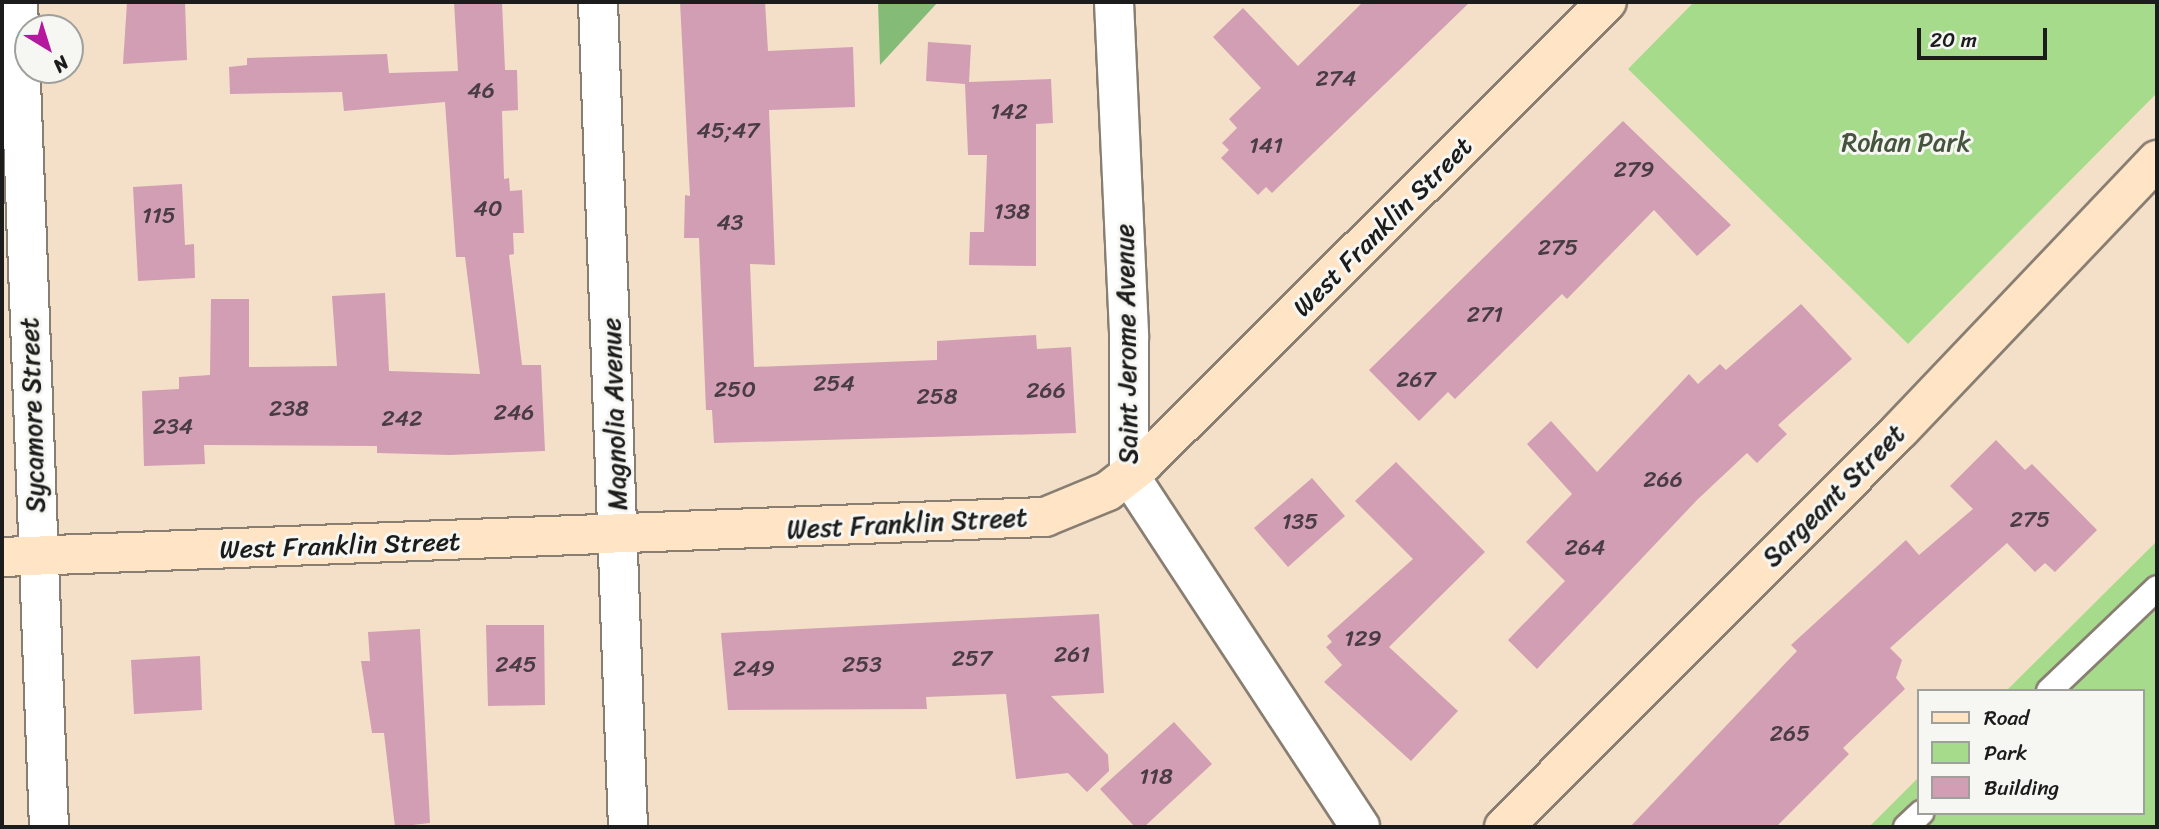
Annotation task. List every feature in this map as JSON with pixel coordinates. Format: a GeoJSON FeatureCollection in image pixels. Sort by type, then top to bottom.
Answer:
{"type":"FeatureCollection","features":[{"type":"Feature","properties":{"kind":"street","name":"Sycamore Street"},"geometry":{"type":"LineString","coordinates":[[18,2],[20,556],[49,827]]}},
{"type":"Feature","properties":{"kind":"street","name":"Magnolia Avenue"},"geometry":{"type":"LineString","coordinates":[[598,2],[628,827]]}},
{"type":"Feature","properties":{"kind":"street","name":"Saint Jerome Avenue"},"geometry":{"type":"LineString","coordinates":[[1114,2],[1129,338],[1129,475],[1360,827]]}},
{"type":"Feature","properties":{"kind":"street","name":"West Franklin Street"},"geometry":{"type":"LineString","coordinates":[[20,556],[619,538],[1045,517],[1108,491],[1129,475],[1607,2]]}},
{"type":"Feature","properties":{"kind":"street","name":"Sargeant Street"},"geometry":{"type":"LineString","coordinates":[[1504,827],[1900,430],[2157,160]]}},
{"type":"Feature","properties":{"kind":"lane"},"geometry":{"type":"LineString","coordinates":[[2051,689],[2157,588]]}},
{"type":"Feature","properties":{"kind":"lane"},"geometry":{"type":"LineString","coordinates":[[1906,827],[1919,815]]}},
{"type":"Feature","properties":{"kind":"green space"},"geometry":{"type":"Polygon","coordinates":[[[878,2],[938,2],[880,65],[878,2]]]}},
{"type":"Feature","properties":{"kind":"green space","name":"Rohan Park"},"geometry":{"type":"Polygon","coordinates":[[[1694,2],[2157,2],[2157,93],[1908,344],[1628,69],[1694,2]]]}},
{"type":"Feature","properties":{"kind":"green space"},"geometry":{"type":"Polygon","coordinates":[[[2157,541],[2157,827],[1869,827],[1918,778],[1918,815],[2145,815],[2145,689],[2008,689],[2157,541]]]}},
{"type":"Feature","properties":{"kind":"building"},"geometry":{"type":"Polygon","coordinates":[[[127,2],[185,2],[187,60],[123,64],[127,2]]]}},
{"type":"Feature","properties":{"kind":"building"},"geometry":{"type":"Polygon","coordinates":[[[454,2],[502,2],[505,70],[517,70],[518,110],[502,111],[504,179],[509,178],[510,191],[522,190],[524,233],[513,233],[514,254],[509,255],[522,365],[541,365],[545,451],[450,455],[377,453],[377,446],[204,445],[205,464],[144,466],[142,391],[179,389],[179,377],[210,375],[211,299],[249,299],[249,367],[337,366],[332,296],[385,293],[389,371],[480,374],[465,257],[456,257],[445,102],[344,111],[342,92],[230,94],[229,67],[247,65],[247,58],[387,54],[389,73],[458,71],[454,2]]]}},
{"type":"Feature","properties":{"kind":"building"},"geometry":{"type":"Polygon","coordinates":[[[680,2],[765,2],[768,51],[853,47],[855,107],[769,110],[775,265],[750,264],[754,367],[937,360],[937,341],[1036,335],[1037,349],[1071,347],[1076,433],[714,443],[712,410],[706,410],[699,238],[684,238],[685,195],[690,196],[680,2]]]}},
{"type":"Feature","properties":{"kind":"building"},"geometry":{"type":"Polygon","coordinates":[[[1363,2],[1470,2],[1272,193],[1266,187],[1258,195],[1221,158],[1229,150],[1222,143],[1237,128],[1229,119],[1261,88],[1213,37],[1243,8],[1298,66],[1363,2]]]}},
{"type":"Feature","properties":{"kind":"building"},"geometry":{"type":"Polygon","coordinates":[[[928,42],[971,45],[969,82],[1051,79],[1053,123],[1036,124],[1036,266],[969,265],[970,232],[984,232],[987,155],[968,155],[965,84],[926,81],[928,42]]]}},
{"type":"Feature","properties":{"kind":"building"},"geometry":{"type":"Polygon","coordinates":[[[1623,121],[1731,225],[1697,256],[1654,210],[1567,299],[1562,294],[1455,399],[1448,392],[1419,421],[1369,370],[1623,121]]]}},
{"type":"Feature","properties":{"kind":"building"},"geometry":{"type":"Polygon","coordinates":[[[182,184],[185,245],[194,244],[195,278],[138,281],[133,187],[182,184]]]}},
{"type":"Feature","properties":{"kind":"building"},"geometry":{"type":"Polygon","coordinates":[[[1801,304],[1852,359],[1778,425],[1787,434],[1757,463],[1747,453],[1697,500],[1537,669],[1508,640],[1565,581],[1526,542],[1572,494],[1527,444],[1551,421],[1597,472],[1689,374],[1698,384],[1720,364],[1726,370],[1801,304]]]}},
{"type":"Feature","properties":{"kind":"building"},"geometry":{"type":"Polygon","coordinates":[[[1996,440],[2025,470],[2032,464],[2097,530],[2055,572],[2045,563],[2035,572],[2007,543],[1890,648],[1902,660],[1896,678],[1905,689],[1843,748],[1849,754],[1776,827],[1630,827],[1797,651],[1791,645],[1906,540],[1919,555],[1973,509],[1950,486],[1996,440]]]}},
{"type":"Feature","properties":{"kind":"building"},"geometry":{"type":"Polygon","coordinates":[[[1396,462],[1485,552],[1389,647],[1458,711],[1411,761],[1324,682],[1342,665],[1326,647],[1332,642],[1327,636],[1413,559],[1355,501],[1396,462]]]}},
{"type":"Feature","properties":{"kind":"building"},"geometry":{"type":"Polygon","coordinates":[[[1312,478],[1345,516],[1288,567],[1254,528],[1312,478]]]}},
{"type":"Feature","properties":{"kind":"building"},"geometry":{"type":"Polygon","coordinates":[[[1099,614],[1104,693],[1051,696],[1108,755],[1109,771],[1087,792],[1068,773],[1016,779],[1006,694],[926,697],[927,709],[728,710],[721,633],[1099,614]]]}},
{"type":"Feature","properties":{"kind":"building"},"geometry":{"type":"Polygon","coordinates":[[[486,625],[544,625],[545,705],[488,706],[486,625]]]}},
{"type":"Feature","properties":{"kind":"building"},"geometry":{"type":"Polygon","coordinates":[[[420,629],[430,823],[395,827],[384,733],[372,733],[361,661],[370,661],[368,632],[420,629]]]}},
{"type":"Feature","properties":{"kind":"building"},"geometry":{"type":"Polygon","coordinates":[[[200,656],[202,710],[134,714],[131,660],[200,656]]]}},
{"type":"Feature","properties":{"kind":"building"},"geometry":{"type":"Polygon","coordinates":[[[1174,722],[1212,764],[1144,827],[1135,827],[1100,789],[1174,722]]]}}]}
